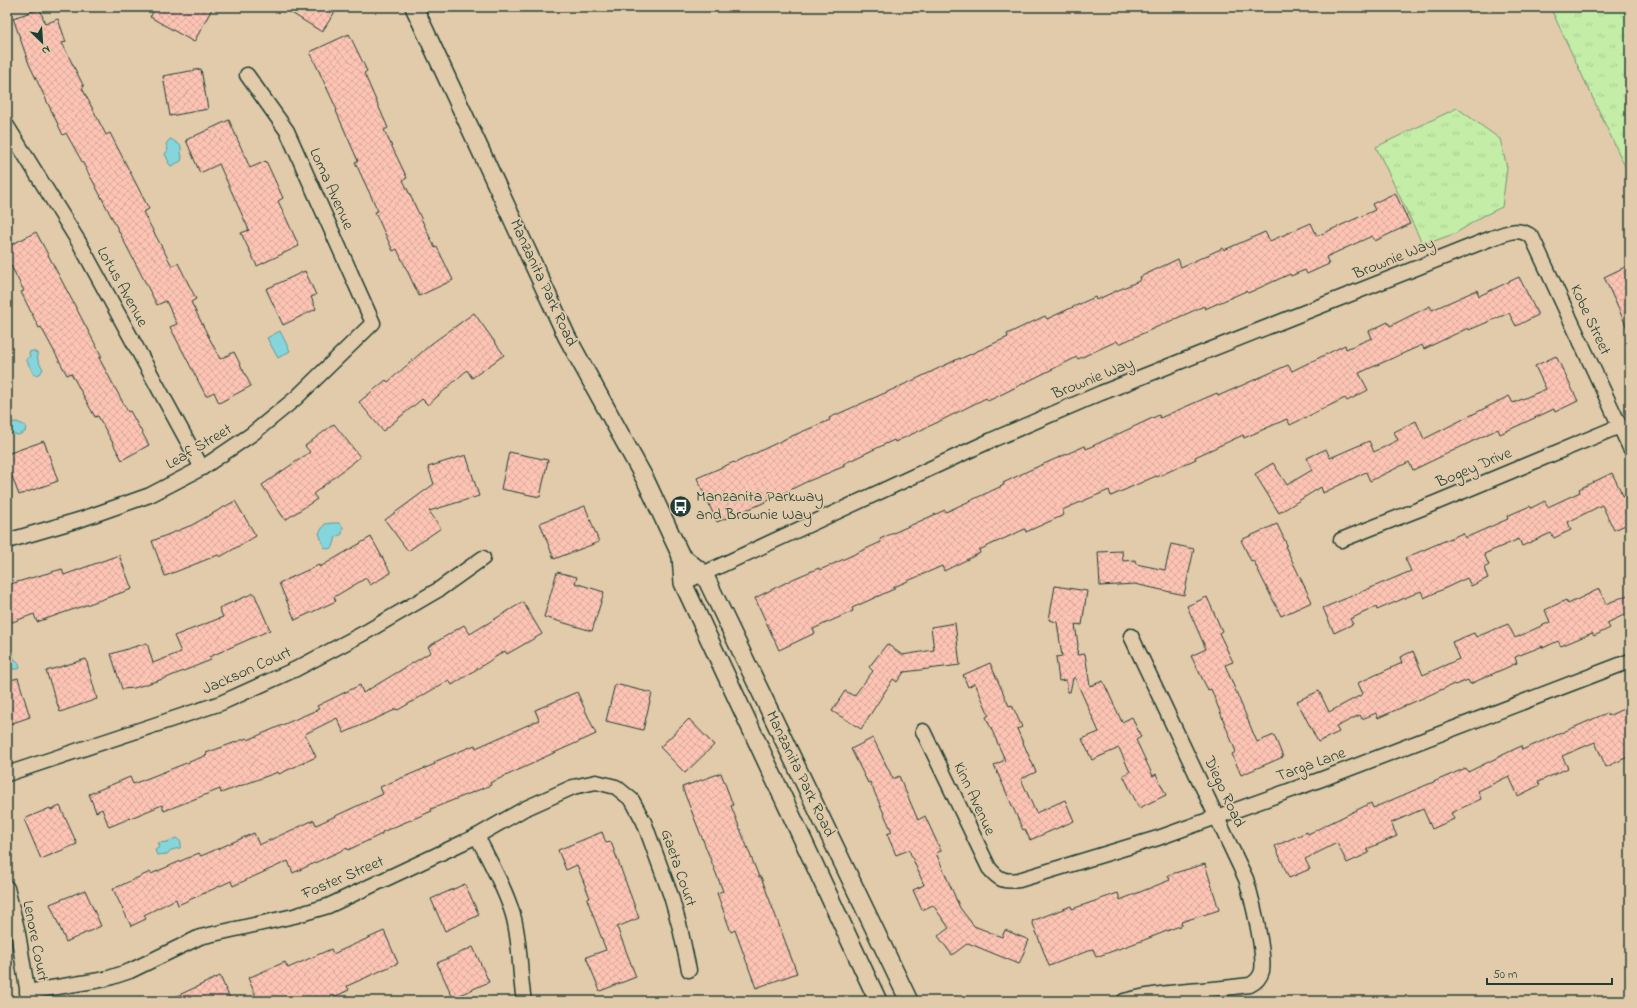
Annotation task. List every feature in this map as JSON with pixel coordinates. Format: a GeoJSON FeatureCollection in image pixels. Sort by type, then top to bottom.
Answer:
{"type":"FeatureCollection","features":[{"type":"Feature","properties":{"kind":"street","name":"Manzanita Park Road"},"geometry":{"type":"LineString","coordinates":[[414,7],[567,336],[646,481],[681,556],[683,583],[878,1001]]}},
{"type":"Feature","properties":{"kind":"street","name":"Loma Avenue"},"geometry":{"type":"LineString","coordinates":[[247,75],[287,130],[373,323]]}},
{"type":"Feature","properties":{"kind":"street","name":"Lotus Avenue"},"geometry":{"type":"LineString","coordinates":[[7,126],[80,244],[202,468]]}},
{"type":"Feature","properties":{"kind":"street","name":"Brownie Way"},"geometry":{"type":"LineString","coordinates":[[683,583],[980,446],[1101,393],[1492,238],[1516,231],[1525,232]]}},
{"type":"Feature","properties":{"kind":"street","name":"Kobe Street"},"geometry":{"type":"LineString","coordinates":[[1525,232],[1532,237],[1630,448]]}},
{"type":"Feature","properties":{"kind":"street","name":"Leaf Street"},"geometry":{"type":"LineString","coordinates":[[7,541],[82,520],[150,495],[202,468],[252,434],[296,398],[373,323]]}},
{"type":"Feature","properties":{"kind":"street","name":"Bogey Drive"},"geometry":{"type":"LineString","coordinates":[[1341,540],[1435,503],[1620,426]]}},
{"type":"Feature","properties":{"kind":"street","name":"Manzanita Park Road"},"geometry":{"type":"LineString","coordinates":[[681,556],[704,574],[909,1001]]}},
{"type":"Feature","properties":{"kind":"street","name":"Jackson Court"},"geometry":{"type":"LineString","coordinates":[[7,774],[221,703],[289,672],[373,628],[438,590],[483,558]]}},
{"type":"Feature","properties":{"kind":"street","name":"Diego Road"},"geometry":{"type":"LineString","coordinates":[[1124,1001],[1149,994],[1250,985],[1256,982],[1262,971],[1260,945],[1246,879],[1131,636]]}},
{"type":"Feature","properties":{"kind":"street","name":"Targa Lane"},"geometry":{"type":"LineString","coordinates":[[999,878],[1007,881],[1019,880],[1158,838],[1359,766],[1630,661]]}},
{"type":"Feature","properties":{"kind":"street","name":"Kinn Avenue"},"geometry":{"type":"LineString","coordinates":[[923,731],[989,868],[999,878]]}},
{"type":"Feature","properties":{"kind":"street","name":"Foster Street"},"geometry":{"type":"LineString","coordinates":[[28,996],[106,979],[130,971],[200,937],[294,916],[328,906],[477,836],[524,809],[573,787],[596,782],[616,787]]}},
{"type":"Feature","properties":{"kind":"street","name":"Gaeta Court"},"geometry":{"type":"LineString","coordinates":[[616,787],[632,800],[644,822],[671,896],[689,970]]}},
{"type":"Feature","properties":{"kind":"street"},"geometry":{"type":"LineString","coordinates":[[477,836],[500,883],[512,915],[518,944],[524,1001]]}},
{"type":"Feature","properties":{"kind":"street","name":"Lenore Court"},"geometry":{"type":"LineString","coordinates":[[7,888],[18,933],[28,996]]}},
{"type":"Feature","properties":{"kind":"green space"},"geometry":{"type":"Polygon","coordinates":[[[1550,7],[1630,7],[1630,177],[1550,7]]]}},
{"type":"Feature","properties":{"kind":"green space"},"geometry":{"type":"Polygon","coordinates":[[[1457,108],[1500,139],[1507,168],[1502,207],[1483,216],[1456,233],[1423,245],[1376,147],[1457,108]]]}},
{"type":"Feature","properties":{"kind":"water"},"geometry":{"type":"Polygon","coordinates":[[[171,139],[181,146],[182,157],[181,161],[171,166],[165,154],[168,150],[166,144],[171,139]]]}},
{"type":"Feature","properties":{"kind":"water"},"geometry":{"type":"Polygon","coordinates":[[[280,331],[290,351],[278,358],[267,338],[280,331]]]}},
{"type":"Feature","properties":{"kind":"water"},"geometry":{"type":"Polygon","coordinates":[[[33,351],[37,353],[38,361],[43,369],[40,374],[34,375],[26,359],[30,357],[29,352],[33,351]]]}},
{"type":"Feature","properties":{"kind":"water"},"geometry":{"type":"Polygon","coordinates":[[[17,422],[26,426],[25,432],[18,435],[7,432],[7,423],[17,422]]]}},
{"type":"Feature","properties":{"kind":"water"},"geometry":{"type":"Polygon","coordinates":[[[339,523],[343,527],[342,534],[336,537],[333,547],[328,549],[324,547],[319,533],[325,524],[339,523]]]}},
{"type":"Feature","properties":{"kind":"water"},"geometry":{"type":"Polygon","coordinates":[[[13,655],[20,668],[7,671],[7,658],[13,655]]]}},
{"type":"Feature","properties":{"kind":"water"},"geometry":{"type":"Polygon","coordinates":[[[176,838],[181,842],[180,848],[171,850],[167,854],[157,855],[155,850],[160,847],[158,843],[167,842],[176,838]]]}},
{"type":"Feature","properties":{"kind":"building"},"geometry":{"type":"Polygon","coordinates":[[[156,7],[213,7],[194,42],[150,17],[156,7]]]}},
{"type":"Feature","properties":{"kind":"building"},"geometry":{"type":"Polygon","coordinates":[[[282,7],[338,7],[322,32],[282,7]]]}},
{"type":"Feature","properties":{"kind":"building"},"geometry":{"type":"Polygon","coordinates":[[[40,9],[45,24],[58,19],[66,42],[62,43],[84,87],[82,88],[106,135],[110,133],[149,209],[143,212],[172,266],[178,263],[196,299],[191,302],[220,359],[234,352],[251,386],[219,403],[214,392],[206,396],[170,327],[177,324],[166,301],[157,305],[95,185],[66,133],[63,135],[29,64],[13,18],[40,9]]]}},
{"type":"Feature","properties":{"kind":"building"},"geometry":{"type":"Polygon","coordinates":[[[349,34],[367,71],[364,73],[388,128],[384,130],[407,178],[403,180],[435,248],[437,247],[453,280],[419,296],[397,249],[393,251],[375,212],[378,211],[355,162],[358,161],[336,111],[337,110],[310,52],[349,34]]]}},
{"type":"Feature","properties":{"kind":"building"},"geometry":{"type":"Polygon","coordinates":[[[201,69],[208,109],[170,116],[163,76],[201,69]]]}},
{"type":"Feature","properties":{"kind":"building"},"geometry":{"type":"Polygon","coordinates":[[[229,120],[250,168],[266,161],[283,198],[278,201],[299,246],[257,266],[241,233],[249,230],[219,164],[200,173],[186,140],[229,120]]]}},
{"type":"Feature","properties":{"kind":"building"},"geometry":{"type":"Polygon","coordinates":[[[1395,193],[1410,224],[1375,241],[1372,236],[1326,257],[1329,264],[1307,274],[1305,270],[1291,276],[1290,274],[1248,293],[1246,291],[1205,309],[1204,306],[1119,344],[1117,341],[1078,359],[1077,357],[988,401],[986,398],[895,442],[894,440],[843,464],[845,466],[717,522],[697,478],[734,462],[735,463],[785,439],[830,420],[829,418],[1008,337],[1007,334],[1045,316],[1047,319],[1095,297],[1096,300],[1141,280],[1140,277],[1178,259],[1181,267],[1223,248],[1224,250],[1265,232],[1270,241],[1311,223],[1317,236],[1375,210],[1372,204],[1395,193]]]}},
{"type":"Feature","properties":{"kind":"building"},"geometry":{"type":"Polygon","coordinates":[[[36,232],[102,357],[99,358],[128,412],[130,411],[149,445],[122,460],[98,416],[95,417],[71,373],[67,375],[41,327],[39,328],[21,292],[24,291],[7,258],[7,247],[36,232]]]}},
{"type":"Feature","properties":{"kind":"building"},"geometry":{"type":"Polygon","coordinates":[[[1627,266],[1630,274],[1630,334],[1604,277],[1627,266]]]}},
{"type":"Feature","properties":{"kind":"building"},"geometry":{"type":"Polygon","coordinates":[[[305,271],[316,295],[311,297],[316,309],[283,325],[266,289],[305,271]]]}},
{"type":"Feature","properties":{"kind":"building"},"geometry":{"type":"Polygon","coordinates":[[[1519,277],[1538,315],[1516,326],[1509,313],[1469,330],[1468,328],[1424,349],[1422,345],[1359,373],[1368,390],[1347,401],[1345,398],[1290,425],[1287,419],[1244,438],[1243,435],[1195,457],[1196,459],[1157,477],[1156,476],[1111,496],[1109,490],[1062,510],[1064,515],[1026,532],[1025,529],[979,550],[980,553],[944,571],[942,566],[894,587],[894,589],[852,608],[853,611],[813,629],[815,633],[779,650],[755,598],[795,578],[819,568],[820,570],[881,542],[880,539],[945,510],[946,512],[1004,485],[1003,483],[1030,470],[1085,446],[1086,449],[1159,415],[1160,418],[1217,393],[1218,396],[1288,365],[1292,371],[1345,345],[1346,349],[1372,338],[1369,331],[1388,322],[1390,326],[1430,306],[1432,310],[1477,290],[1479,296],[1519,277]]]}},
{"type":"Feature","properties":{"kind":"building"},"geometry":{"type":"Polygon","coordinates":[[[474,313],[504,355],[472,378],[467,370],[428,405],[422,399],[383,431],[359,402],[386,380],[388,382],[431,344],[474,313]]]}},
{"type":"Feature","properties":{"kind":"building"},"geometry":{"type":"Polygon","coordinates":[[[1556,356],[1578,401],[1555,412],[1554,409],[1500,434],[1498,429],[1413,470],[1409,462],[1370,481],[1366,472],[1323,493],[1321,487],[1279,513],[1255,474],[1273,463],[1287,485],[1312,470],[1307,458],[1326,449],[1330,458],[1369,441],[1374,452],[1398,440],[1394,432],[1416,421],[1424,439],[1509,396],[1513,403],[1546,389],[1535,366],[1556,356]]]}},
{"type":"Feature","properties":{"kind":"building"},"geometry":{"type":"Polygon","coordinates":[[[334,424],[360,457],[313,494],[317,499],[285,520],[262,485],[310,452],[305,446],[334,424]]]}},
{"type":"Feature","properties":{"kind":"building"},"geometry":{"type":"Polygon","coordinates":[[[44,441],[58,481],[19,495],[7,463],[7,454],[44,441]]]}},
{"type":"Feature","properties":{"kind":"building"},"geometry":{"type":"Polygon","coordinates":[[[509,452],[548,460],[540,497],[501,489],[509,452]]]}},
{"type":"Feature","properties":{"kind":"building"},"geometry":{"type":"Polygon","coordinates":[[[466,455],[479,496],[429,511],[441,528],[408,551],[385,520],[434,484],[428,467],[466,455]]]}},
{"type":"Feature","properties":{"kind":"building"},"geometry":{"type":"Polygon","coordinates":[[[1612,473],[1630,510],[1630,523],[1614,530],[1602,505],[1568,522],[1571,530],[1554,538],[1551,533],[1522,546],[1519,539],[1484,554],[1489,565],[1484,568],[1488,578],[1471,586],[1467,578],[1424,598],[1421,591],[1377,610],[1376,607],[1350,619],[1353,624],[1334,633],[1323,608],[1411,571],[1405,558],[1463,533],[1465,538],[1508,519],[1507,516],[1530,506],[1531,508],[1545,501],[1548,507],[1580,492],[1579,489],[1612,473]]]}},
{"type":"Feature","properties":{"kind":"building"},"geometry":{"type":"Polygon","coordinates":[[[235,501],[256,536],[220,557],[218,555],[165,576],[152,541],[192,525],[235,501]]]}},
{"type":"Feature","properties":{"kind":"building"},"geometry":{"type":"Polygon","coordinates":[[[585,506],[599,542],[554,559],[540,523],[585,506]]]}},
{"type":"Feature","properties":{"kind":"building"},"geometry":{"type":"Polygon","coordinates":[[[1277,524],[1287,545],[1285,546],[1312,602],[1281,616],[1253,560],[1251,561],[1241,540],[1277,524]]]}},
{"type":"Feature","properties":{"kind":"building"},"geometry":{"type":"Polygon","coordinates":[[[371,537],[391,573],[370,585],[366,578],[334,597],[336,601],[295,620],[279,583],[319,565],[320,567],[371,537]]]}},
{"type":"Feature","properties":{"kind":"building"},"geometry":{"type":"Polygon","coordinates":[[[1171,544],[1194,549],[1184,595],[1135,584],[1100,586],[1098,552],[1122,551],[1123,561],[1135,560],[1136,564],[1165,570],[1171,544]]]}},
{"type":"Feature","properties":{"kind":"building"},"geometry":{"type":"Polygon","coordinates":[[[119,555],[132,589],[37,622],[34,614],[7,624],[7,585],[62,569],[64,575],[119,555]]]}},
{"type":"Feature","properties":{"kind":"building"},"geometry":{"type":"Polygon","coordinates":[[[557,572],[577,577],[575,583],[604,592],[592,631],[544,617],[557,572]]]}},
{"type":"Feature","properties":{"kind":"building"},"geometry":{"type":"Polygon","coordinates":[[[1055,586],[1087,591],[1082,625],[1075,624],[1078,645],[1077,655],[1085,654],[1090,686],[1103,681],[1122,722],[1132,717],[1141,737],[1136,740],[1153,776],[1156,774],[1166,795],[1139,808],[1123,775],[1130,772],[1119,748],[1092,760],[1082,739],[1099,732],[1075,678],[1073,678],[1070,692],[1068,692],[1066,680],[1059,681],[1056,657],[1062,656],[1057,622],[1049,620],[1055,586]]]}},
{"type":"Feature","properties":{"kind":"building"},"geometry":{"type":"Polygon","coordinates":[[[1599,589],[1606,604],[1630,594],[1630,612],[1607,623],[1610,628],[1594,636],[1592,633],[1561,646],[1558,641],[1543,648],[1543,646],[1515,657],[1517,663],[1470,684],[1468,680],[1455,685],[1454,684],[1378,718],[1376,713],[1362,719],[1360,715],[1336,727],[1339,732],[1318,742],[1297,701],[1319,691],[1329,712],[1363,694],[1358,683],[1402,663],[1400,657],[1413,651],[1423,675],[1459,659],[1452,642],[1474,633],[1476,637],[1508,624],[1515,638],[1550,622],[1545,610],[1566,600],[1568,604],[1599,589]]]}},
{"type":"Feature","properties":{"kind":"building"},"geometry":{"type":"Polygon","coordinates":[[[254,593],[270,630],[209,657],[211,660],[166,678],[134,688],[122,689],[111,654],[147,643],[153,663],[181,652],[174,636],[223,617],[219,608],[254,593]]]}},
{"type":"Feature","properties":{"kind":"building"},"geometry":{"type":"Polygon","coordinates":[[[1207,597],[1222,631],[1219,633],[1233,662],[1225,665],[1257,742],[1274,735],[1283,757],[1241,775],[1232,754],[1236,752],[1211,689],[1208,690],[1191,656],[1206,649],[1187,606],[1207,597]]]}},
{"type":"Feature","properties":{"kind":"building"},"geometry":{"type":"Polygon","coordinates":[[[523,602],[542,634],[507,654],[505,651],[452,685],[449,680],[398,710],[397,709],[344,733],[337,718],[305,734],[316,757],[279,774],[278,772],[221,793],[220,789],[164,811],[162,805],[109,827],[102,809],[96,812],[89,794],[130,777],[133,784],[207,755],[206,753],[247,738],[248,740],[319,709],[317,706],[360,685],[363,693],[431,652],[428,647],[464,625],[470,634],[523,602]]]}},
{"type":"Feature","properties":{"kind":"building"},"geometry":{"type":"Polygon","coordinates":[[[955,623],[960,665],[904,672],[897,682],[893,679],[861,729],[832,711],[845,691],[854,696],[873,671],[869,667],[887,644],[902,655],[934,650],[931,627],[955,623]]]}},
{"type":"Feature","properties":{"kind":"building"},"geometry":{"type":"Polygon","coordinates":[[[86,659],[97,699],[60,712],[46,671],[86,659]]]}},
{"type":"Feature","properties":{"kind":"building"},"geometry":{"type":"Polygon","coordinates":[[[990,663],[1009,706],[1012,705],[1022,727],[1017,729],[1036,772],[1021,779],[1036,813],[1065,800],[1074,821],[1030,840],[1025,829],[1023,830],[994,765],[1005,760],[986,717],[989,715],[975,683],[968,687],[963,675],[990,663]]]}},
{"type":"Feature","properties":{"kind":"building"},"geometry":{"type":"Polygon","coordinates":[[[18,678],[30,717],[7,725],[7,681],[18,678]]]}},
{"type":"Feature","properties":{"kind":"building"},"geometry":{"type":"Polygon","coordinates":[[[615,684],[652,693],[643,730],[606,721],[615,684]]]}},
{"type":"Feature","properties":{"kind":"building"},"geometry":{"type":"Polygon","coordinates":[[[577,692],[596,734],[490,783],[491,785],[431,809],[432,811],[382,832],[382,834],[348,850],[347,848],[293,873],[288,861],[233,886],[231,881],[178,905],[176,899],[144,915],[146,919],[131,926],[113,889],[150,872],[151,874],[199,853],[201,856],[254,833],[259,845],[314,820],[316,825],[383,794],[380,787],[435,764],[434,762],[475,745],[476,748],[539,720],[535,710],[577,692]]]}},
{"type":"Feature","properties":{"kind":"building"},"geometry":{"type":"Polygon","coordinates":[[[1630,706],[1630,756],[1606,767],[1595,742],[1562,756],[1568,768],[1538,782],[1540,785],[1518,796],[1509,776],[1478,791],[1481,799],[1451,813],[1454,819],[1432,829],[1423,809],[1391,823],[1397,836],[1367,849],[1369,853],[1347,863],[1337,843],[1305,859],[1310,869],[1289,878],[1275,846],[1307,832],[1308,834],[1371,803],[1373,808],[1466,768],[1468,772],[1521,746],[1522,750],[1607,713],[1608,716],[1630,706]]]}},
{"type":"Feature","properties":{"kind":"building"},"geometry":{"type":"Polygon","coordinates":[[[689,719],[714,745],[685,773],[660,747],[689,719]]]}},
{"type":"Feature","properties":{"kind":"building"},"geometry":{"type":"Polygon","coordinates":[[[873,738],[893,779],[899,776],[918,820],[925,816],[941,851],[936,853],[960,908],[974,926],[1002,937],[1005,930],[1029,940],[1019,964],[968,943],[952,955],[938,936],[949,928],[933,905],[922,910],[913,890],[924,885],[909,850],[896,855],[887,834],[892,832],[870,782],[868,783],[851,749],[873,738]]]}},
{"type":"Feature","properties":{"kind":"building"},"geometry":{"type":"Polygon","coordinates":[[[721,773],[733,805],[731,806],[759,877],[761,877],[797,973],[756,988],[735,930],[731,932],[717,893],[723,891],[682,787],[721,773]]]}},
{"type":"Feature","properties":{"kind":"building"},"geometry":{"type":"Polygon","coordinates":[[[60,806],[77,844],[41,859],[24,819],[50,808],[51,810],[60,806]]]}},
{"type":"Feature","properties":{"kind":"building"},"geometry":{"type":"Polygon","coordinates":[[[602,832],[606,843],[611,842],[639,918],[617,927],[636,977],[600,991],[586,957],[606,950],[587,899],[590,898],[577,865],[566,870],[558,850],[602,832]]]}},
{"type":"Feature","properties":{"kind":"building"},"geometry":{"type":"Polygon","coordinates":[[[1205,864],[1219,910],[1181,922],[1182,925],[1096,957],[1093,949],[1049,966],[1032,921],[1071,906],[1072,909],[1118,893],[1120,900],[1170,880],[1168,875],[1205,864]]]}},
{"type":"Feature","properties":{"kind":"building"},"geometry":{"type":"Polygon","coordinates":[[[465,884],[479,915],[445,931],[431,899],[465,884]]]}},
{"type":"Feature","properties":{"kind":"building"},"geometry":{"type":"Polygon","coordinates":[[[85,890],[101,926],[66,942],[50,904],[85,890]]]}},
{"type":"Feature","properties":{"kind":"building"},"geometry":{"type":"Polygon","coordinates":[[[384,931],[398,963],[347,986],[349,990],[325,1001],[258,1001],[248,978],[285,962],[288,968],[331,949],[333,954],[384,931]]]}},
{"type":"Feature","properties":{"kind":"building"},"geometry":{"type":"Polygon","coordinates":[[[473,947],[489,982],[453,998],[437,963],[473,947]]]}},
{"type":"Feature","properties":{"kind":"building"},"geometry":{"type":"Polygon","coordinates":[[[220,976],[231,1001],[166,1001],[220,976]]]}},
{"type":"Feature","properties":{"kind":"place","name":"Manzanita Parkway and Brownie Way"},"geometry":{"type":"Point","coordinates":[681,506]}}]}
